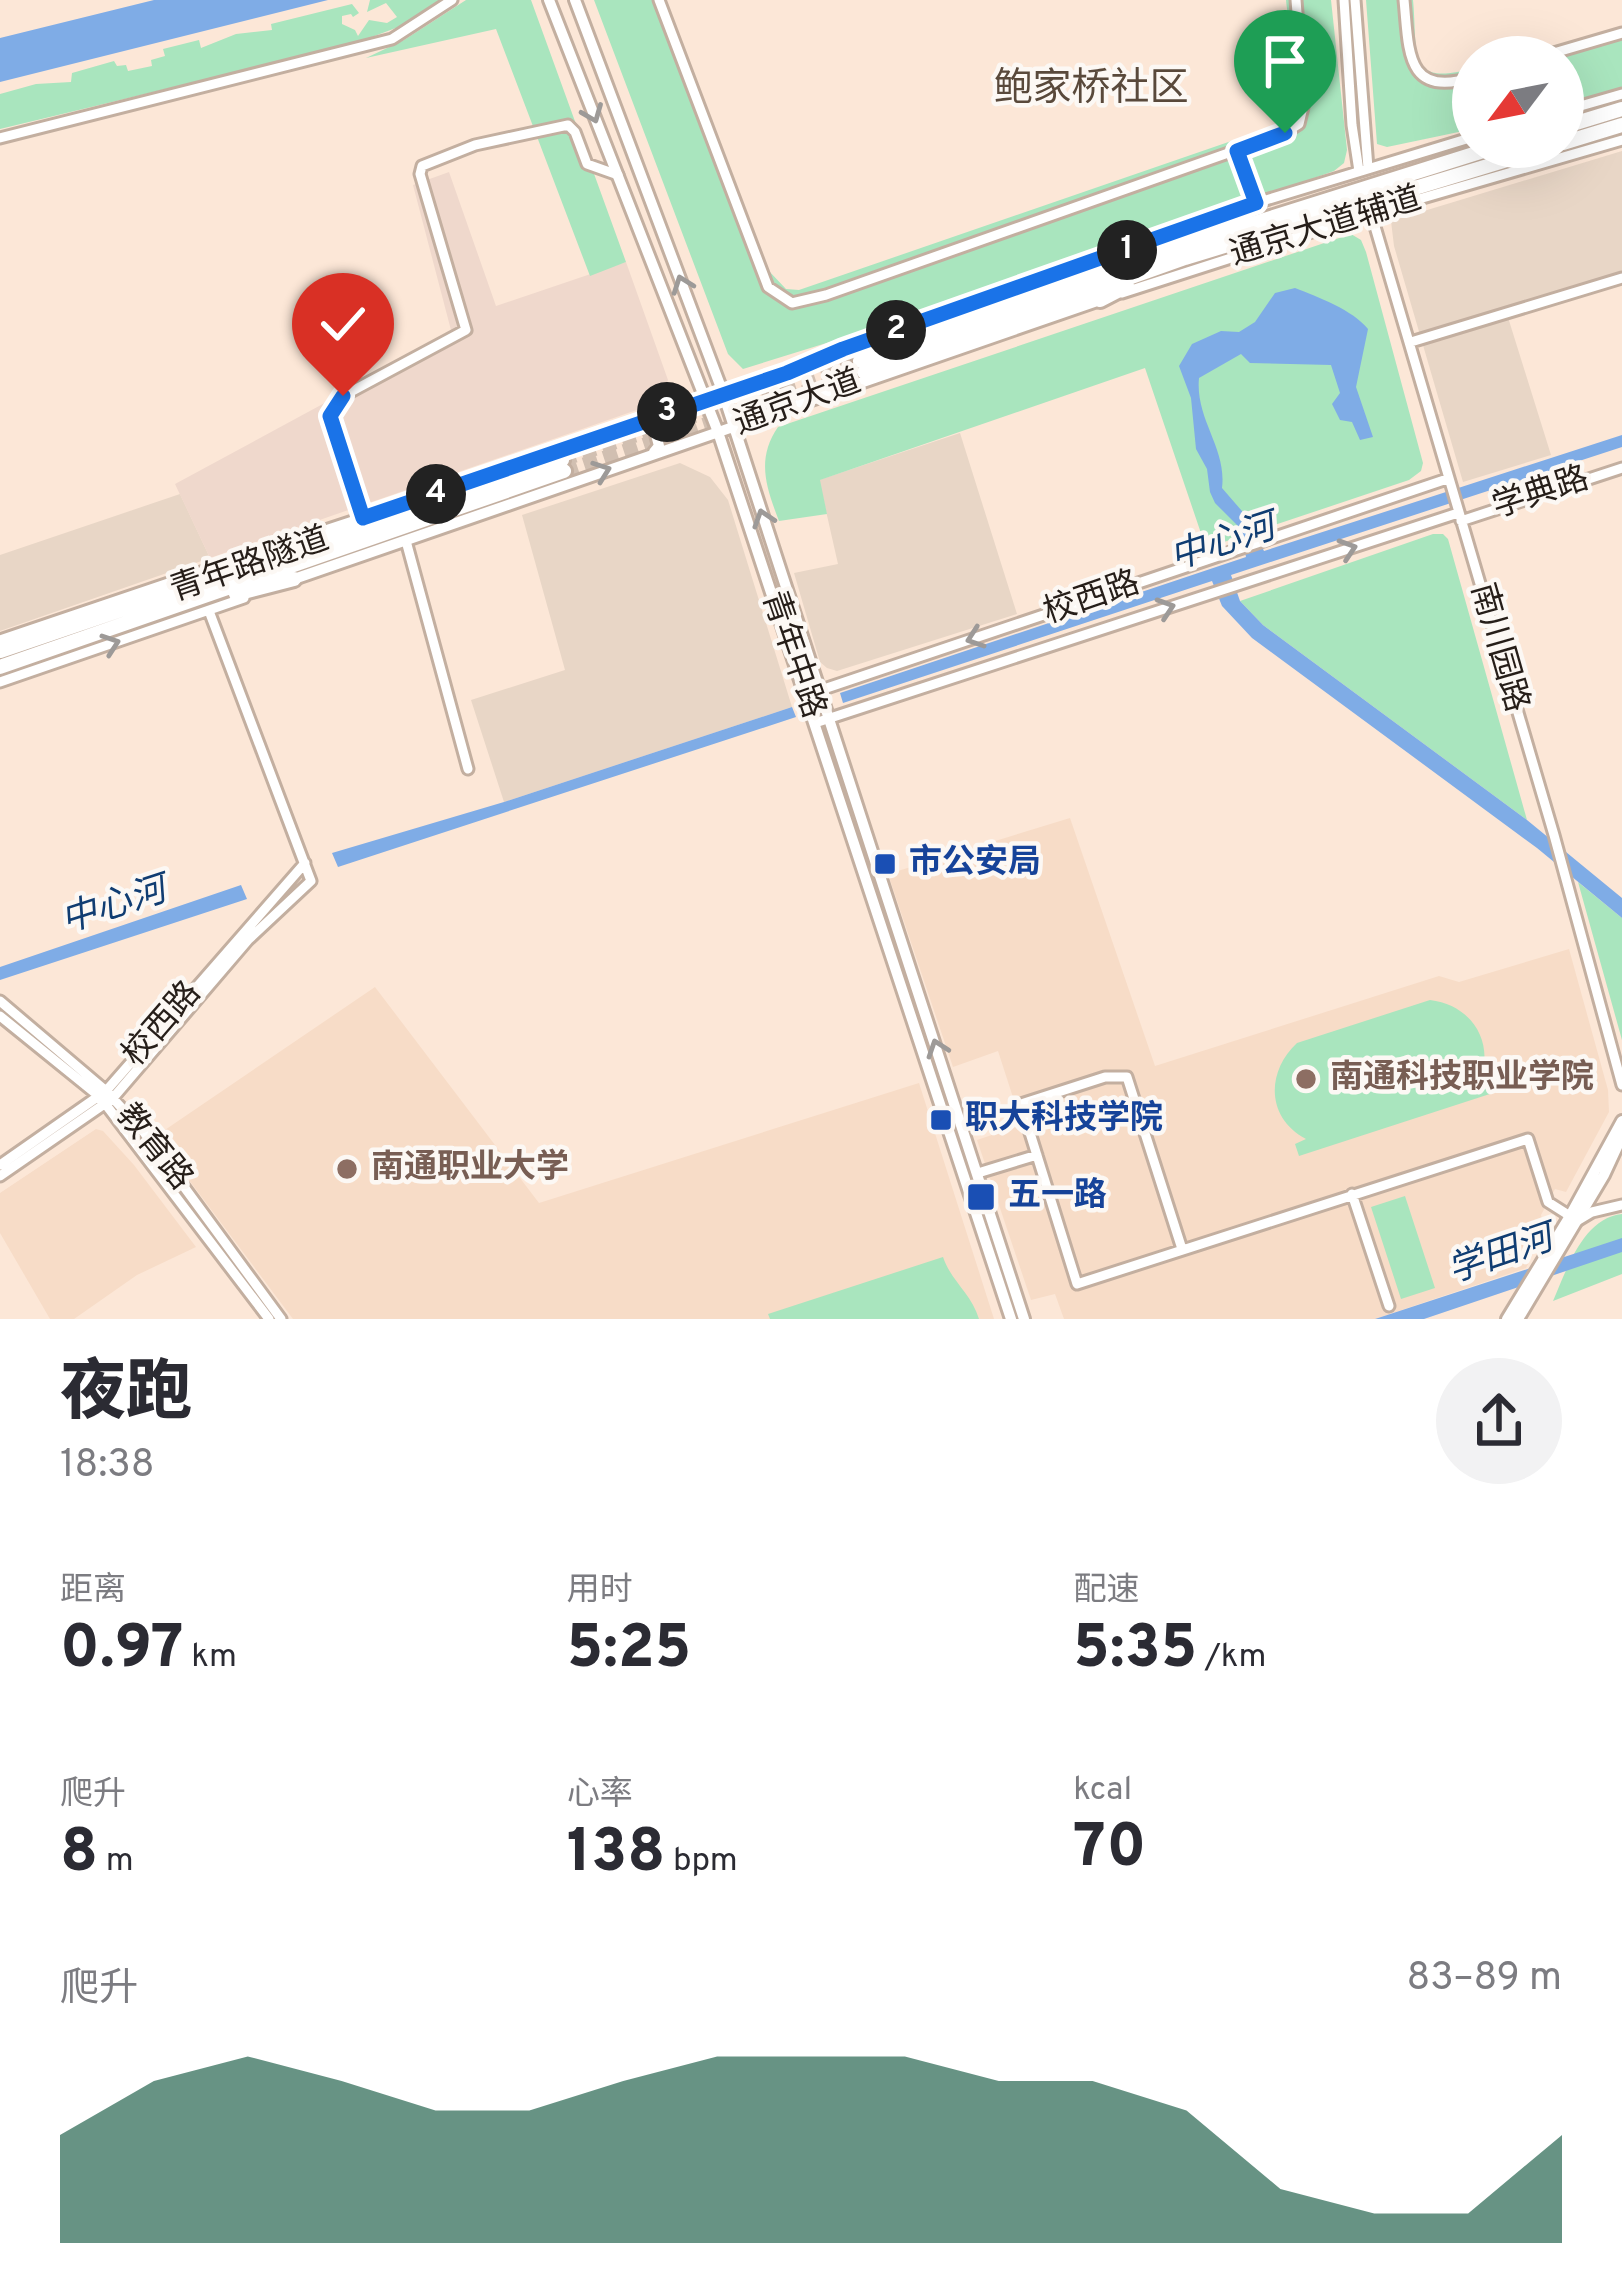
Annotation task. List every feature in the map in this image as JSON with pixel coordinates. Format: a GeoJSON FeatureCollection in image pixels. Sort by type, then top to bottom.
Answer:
{"type":"FeatureCollection","features":[{"type":"Feature","properties":{"kind":"highway"},"geometry":{"type":"LineString","coordinates":[[1584,121],[1622,109]]}},
{"type":"Feature","properties":{"kind":"highway"},"geometry":{"type":"LineString","coordinates":[[1584,137],[1622,125]]}},
{"type":"Feature","properties":{"kind":"highway"},"geometry":{"type":"LineString","coordinates":[[862,366],[1452,162]]}},
{"type":"Feature","properties":{"kind":"highway"},"geometry":{"type":"LineString","coordinates":[[1073,268],[1180,253],[1477,168]]}},
{"type":"Feature","properties":{"kind":"highway"},"geometry":{"type":"LineString","coordinates":[[1100,300],[1180,253]]}},
{"type":"Feature","properties":{"kind":"highway","name":"青年路隧道"},"geometry":{"type":"LineString","coordinates":[[146,609],[563,465]]}},
{"type":"Feature","properties":{"kind":"highway"},"geometry":{"type":"LineString","coordinates":[[0,667],[146,609],[248,556]]}},
{"type":"Feature","properties":{"kind":"highway"},"geometry":{"type":"LineString","coordinates":[[0,651],[146,609],[293,579]]}},
{"type":"Feature","properties":{"kind":"main road","name":"青年中路"},"geometry":{"type":"LineString","coordinates":[[575,0],[734,427],[812,693]]}},
{"type":"Feature","properties":{"kind":"main road","name":"青年中路"},"geometry":{"type":"LineString","coordinates":[[550,2],[718,432],[812,693],[1024,1319]]}},
{"type":"Feature","properties":{"kind":"main road","name":"通京大道"},"geometry":{"type":"LineString","coordinates":[[248,556],[787,373],[1073,268]]}},
{"type":"Feature","properties":{"kind":"main road","name":"通京大道"},"geometry":{"type":"LineString","coordinates":[[293,579],[1100,300]]}},
{"type":"Feature","properties":{"kind":"main road"},"geometry":{"type":"LineString","coordinates":[[787,373],[774,386],[774,395],[782,404],[791,404]]}},
{"type":"Feature","properties":{"kind":"main road"},"geometry":{"type":"LineString","coordinates":[[640,422],[653,427],[658,436],[654,452]]}},
{"type":"Feature","properties":{"kind":"main road","name":"青年中路"},"geometry":{"type":"LineString","coordinates":[[822,721],[1011,1319]]}},
{"type":"Feature","properties":{"kind":"main road"},"geometry":{"type":"LineString","coordinates":[[1574,1219],[1622,1120]]}},
{"type":"Feature","properties":{"kind":"main road"},"geometry":{"type":"LineString","coordinates":[[1507,1319],[1551,1256],[1622,1136]]}},
{"type":"Feature","properties":{"kind":"main road"},"geometry":{"type":"LineString","coordinates":[[1518,1319],[1551,1256]]}},
{"type":"Feature","properties":{"kind":"street"},"geometry":{"type":"LineString","coordinates":[[0,138],[392,39],[452,0]]}},
{"type":"Feature","properties":{"kind":"street"},"geometry":{"type":"LineString","coordinates":[[659,0],[768,287],[792,303],[1285,133],[1298,124],[1304,103],[1296,0]]}},
{"type":"Feature","properties":{"kind":"street"},"geometry":{"type":"LineString","coordinates":[[1344,0],[1352,125],[1363,169]]}},
{"type":"Feature","properties":{"kind":"street"},"geometry":{"type":"LineString","coordinates":[[1354,0],[1363,169]]}},
{"type":"Feature","properties":{"kind":"street"},"geometry":{"type":"LineString","coordinates":[[1404,0],[1409,58],[1417,71],[1440,83],[1452,81]]}},
{"type":"Feature","properties":{"kind":"street"},"geometry":{"type":"LineString","coordinates":[[1584,44],[1622,33]]}},
{"type":"Feature","properties":{"kind":"street"},"geometry":{"type":"LineString","coordinates":[[1584,105],[1622,94]]}},
{"type":"Feature","properties":{"kind":"street"},"geometry":{"type":"LineString","coordinates":[[363,518],[333,432],[333,406],[343,396],[466,329],[420,174],[422,166],[475,145],[568,125],[587,164],[618,175]]}},
{"type":"Feature","properties":{"kind":"street","name":"通京大道辅道"},"geometry":{"type":"LineString","coordinates":[[1100,300],[1371,213],[1622,140]]}},
{"type":"Feature","properties":{"kind":"street","name":"通京大道辅道"},"geometry":{"type":"LineString","coordinates":[[1073,268],[1256,203],[1452,143]]}},
{"type":"Feature","properties":{"kind":"street"},"geometry":{"type":"LineString","coordinates":[[1237,151],[1256,203]]}},
{"type":"Feature","properties":{"kind":"street","name":"南川园路"},"geometry":{"type":"LineString","coordinates":[[1371,213],[1554,835],[1622,1085]]}},
{"type":"Feature","properties":{"kind":"street"},"geometry":{"type":"LineString","coordinates":[[1411,342],[1622,278]]}},
{"type":"Feature","properties":{"kind":"street","name":"学典路"},"geometry":{"type":"LineString","coordinates":[[1458,514],[1622,468]]}},
{"type":"Feature","properties":{"kind":"street","name":"校西路"},"geometry":{"type":"LineString","coordinates":[[812,693],[1448,482]]}},
{"type":"Feature","properties":{"kind":"street","name":"校西路"},"geometry":{"type":"LineString","coordinates":[[822,721],[1458,514]]}},
{"type":"Feature","properties":{"kind":"street"},"geometry":{"type":"LineString","coordinates":[[406,541],[468,769]]}},
{"type":"Feature","properties":{"kind":"street"},"geometry":{"type":"LineString","coordinates":[[0,640],[248,556]]}},
{"type":"Feature","properties":{"kind":"street"},"geometry":{"type":"LineString","coordinates":[[0,682],[293,579]]}},
{"type":"Feature","properties":{"kind":"street"},"geometry":{"type":"LineString","coordinates":[[209,611],[305,862]]}},
{"type":"Feature","properties":{"kind":"street","name":"校西路"},"geometry":{"type":"LineString","coordinates":[[0,1176],[106,1098],[248,940],[311,881],[305,862]]}},
{"type":"Feature","properties":{"kind":"street","name":"校西路"},"geometry":{"type":"LineString","coordinates":[[0,1165],[106,1098],[305,862]]}},
{"type":"Feature","properties":{"kind":"street","name":"教育路"},"geometry":{"type":"LineString","coordinates":[[0,1001],[106,1098],[172,1169],[281,1319]]}},
{"type":"Feature","properties":{"kind":"street","name":"教育路"},"geometry":{"type":"LineString","coordinates":[[0,1016],[106,1098],[269,1319]]}},
{"type":"Feature","properties":{"kind":"street"},"geometry":{"type":"LineString","coordinates":[[1182,1249],[1127,1077],[1106,1077],[1022,1104],[1077,1283],[1528,1139],[1548,1202],[1574,1219],[1622,1205]]}},
{"type":"Feature","properties":{"kind":"street"},"geometry":{"type":"LineString","coordinates":[[978,1173],[1037,1155]]}},
{"type":"Feature","properties":{"kind":"street"},"geometry":{"type":"LineString","coordinates":[[1352,1194],[1389,1306]]}},
{"type":"Feature","properties":{"kind":"shaded area"},"geometry":{"type":"Polygon","coordinates":[[[1622,151],[1622,277],[1506,311],[1551,455],[1463,482],[1394,246],[1391,221],[1566,168],[1584,168],[1584,163],[1622,151]]]}},
{"type":"Feature","properties":{"kind":"shaded area"},"geometry":{"type":"Polygon","coordinates":[[[449,172],[496,306],[626,262],[668,380],[662,395],[654,404],[210,558],[175,484],[452,334],[413,185],[449,172]]]}},
{"type":"Feature","properties":{"kind":"shaded area"},"geometry":{"type":"Polygon","coordinates":[[[960,433],[1017,614],[837,671],[827,668],[820,662],[794,573],[838,564],[819,480],[960,433]]]}},
{"type":"Feature","properties":{"kind":"shaded area"},"geometry":{"type":"Polygon","coordinates":[[[680,463],[710,477],[728,500],[792,707],[504,802],[471,700],[565,670],[522,515],[680,463]]]}},
{"type":"Feature","properties":{"kind":"shaded area"},"geometry":{"type":"Polygon","coordinates":[[[180,494],[210,558],[0,631],[0,555],[180,494]]]}},
{"type":"Feature","properties":{"kind":"shaded area","name":"南通科技职业学院"},"geometry":{"type":"Polygon","coordinates":[[[1070,818],[1155,1066],[1439,976],[1459,982],[1569,949],[1608,1090],[1609,1112],[1566,1192],[1555,1189],[1541,1215],[1545,1230],[1526,1268],[1375,1319],[1064,1319],[1055,1294],[1031,1300],[977,1140],[1022,1125],[998,1051],[953,1067],[888,874],[1070,818]]]}},
{"type":"Feature","properties":{"kind":"shaded area","name":"南通职业大学"},"geometry":{"type":"Polygon","coordinates":[[[375,987],[539,1203],[919,1083],[994,1319],[293,1319],[156,1136],[375,987]]]}},
{"type":"Feature","properties":{"kind":"shaded area"},"geometry":{"type":"Polygon","coordinates":[[[96,1129],[134,1165],[196,1247],[137,1275],[74,1319],[50,1319],[0,1233],[0,1193],[96,1129]]]}},
{"type":"Feature","properties":{"kind":"green space"},"geometry":{"type":"Polygon","coordinates":[[[370,0],[441,0],[409,23],[356,43],[0,129],[0,94],[36,84],[71,82],[72,73],[114,61],[117,66],[126,65],[128,71],[152,66],[151,60],[165,56],[163,49],[199,40],[201,48],[236,34],[272,30],[271,24],[352,4],[359,13],[342,16],[342,24],[358,36],[369,20],[387,23],[397,17],[386,3],[367,12],[370,0]]]}},
{"type":"Feature","properties":{"kind":"green space"},"geometry":{"type":"Polygon","coordinates":[[[466,0],[531,0],[626,262],[590,276],[496,29],[366,58],[466,0]]]}},
{"type":"Feature","properties":{"kind":"green space"},"geometry":{"type":"Polygon","coordinates":[[[594,0],[664,0],[768,270],[786,289],[799,290],[1278,125],[1287,116],[1294,86],[1286,0],[1331,0],[1347,150],[1344,163],[1334,171],[1007,287],[743,369],[728,354],[594,0]]]}},
{"type":"Feature","properties":{"kind":"green space"},"geometry":{"type":"Polygon","coordinates":[[[1366,0],[1413,0],[1420,61],[1436,73],[1452,73],[1452,133],[1387,147],[1377,144],[1366,0]]]}},
{"type":"Feature","properties":{"kind":"green space"},"geometry":{"type":"Polygon","coordinates":[[[1622,28],[1622,90],[1584,100],[1584,38],[1622,28]]]}},
{"type":"Feature","properties":{"kind":"green space"},"geometry":{"type":"Polygon","coordinates":[[[1351,234],[1361,240],[1366,252],[1423,463],[1409,480],[1206,548],[1145,368],[820,480],[827,514],[779,521],[765,462],[778,427],[1351,234]]]}},
{"type":"Feature","properties":{"kind":"green space"},"geometry":{"type":"Polygon","coordinates":[[[1433,534],[1448,539],[1527,820],[1263,625],[1240,601],[1433,534]]]}},
{"type":"Feature","properties":{"kind":"green space"},"geometry":{"type":"Polygon","coordinates":[[[1578,882],[1622,918],[1622,1040],[1578,882]]]}},
{"type":"Feature","properties":{"kind":"green space"},"geometry":{"type":"Polygon","coordinates":[[[1430,1000],[1458,1009],[1477,1028],[1484,1054],[1479,1083],[1492,1080],[1496,1092],[1299,1156],[1295,1144],[1306,1139],[1283,1119],[1275,1094],[1280,1067],[1297,1043],[1430,1000]]]}},
{"type":"Feature","properties":{"kind":"green space"},"geometry":{"type":"Polygon","coordinates":[[[1405,1196],[1435,1288],[1401,1299],[1371,1207],[1405,1196]]]}},
{"type":"Feature","properties":{"kind":"green space"},"geometry":{"type":"Polygon","coordinates":[[[1622,1214],[1622,1274],[1553,1301],[1587,1235],[1608,1218],[1622,1214]]]}},
{"type":"Feature","properties":{"kind":"green space"},"geometry":{"type":"Polygon","coordinates":[[[943,1257],[979,1319],[770,1319],[768,1314],[943,1257]]]}},
{"type":"Feature","properties":{"kind":"water"},"geometry":{"type":"Polygon","coordinates":[[[154,0],[328,0],[0,82],[0,38],[154,0]]]}},
{"type":"Feature","properties":{"kind":"water"},"geometry":{"type":"Polygon","coordinates":[[[1295,288],[1344,310],[1368,329],[1356,387],[1373,437],[1360,440],[1352,422],[1340,420],[1332,404],[1340,393],[1331,365],[1250,363],[1241,354],[1199,378],[1202,407],[1220,460],[1222,488],[1248,518],[1264,551],[1622,435],[1622,447],[1231,575],[1240,601],[1263,625],[1527,820],[1622,898],[1622,918],[1537,848],[1252,638],[1222,606],[1212,581],[843,703],[840,693],[1246,557],[1239,527],[1210,492],[1207,469],[1196,449],[1191,398],[1179,366],[1192,344],[1221,331],[1239,332],[1255,322],[1275,293],[1295,288]]]}},
{"type":"Feature","properties":{"kind":"water"},"geometry":{"type":"Polygon","coordinates":[[[792,707],[796,717],[338,867],[332,853],[504,802],[792,707]]]}},
{"type":"Feature","properties":{"kind":"water"},"geometry":{"type":"Polygon","coordinates":[[[241,885],[247,899],[0,980],[0,967],[241,885]]]}},
{"type":"Feature","properties":{"kind":"water"},"geometry":{"type":"Polygon","coordinates":[[[1622,1238],[1622,1252],[1424,1319],[1375,1319],[1622,1238]]]}},
{"type":"Feature","properties":{"kind":"tunnel"},"geometry":{"type":"LineString","coordinates":[[562,460],[860,361]]}},
{"type":"Feature","properties":{"kind":"tunnel"},"geometry":{"type":"LineString","coordinates":[[564,471],[864,372]]}},
{"type":"Feature","properties":{"kind":"place","name":"市公安局"},"geometry":{"type":"Point","coordinates":[885,864]}},
{"type":"Feature","properties":{"kind":"place","name":"南通科技职业学院"},"geometry":{"type":"Point","coordinates":[1306,1079]}},
{"type":"Feature","properties":{"kind":"place","name":"职大·科技学院"},"geometry":{"type":"Point","coordinates":[941,1120]}},
{"type":"Feature","properties":{"kind":"place","name":"南通职业大学"},"geometry":{"type":"Point","coordinates":[347,1169]}},
{"type":"Feature","properties":{"kind":"place","name":"五一路"},"geometry":{"type":"Point","coordinates":[981,1197]}},
{"type":"Feature","properties":{"kind":"district","name":"鲍家桥社区"},"geometry":{"type":"Point","coordinates":[1091,90]}},
{"type":"Feature","properties":{"kind":"route"},"geometry":{"type":"LineString","coordinates":[[343,396],[330,416],[363,518],[787,373],[1256,203],[1237,151],[1285,133]]}},
{"type":"Feature","properties":{"kind":"water label","name":"中心河"},"geometry":{"type":"Point","coordinates":[1223,544]}},
{"type":"Feature","properties":{"kind":"water label","name":"中心河"},"geometry":{"type":"Point","coordinates":[114,907]}},
{"type":"Feature","properties":{"kind":"water label","name":"学田河"},"geometry":{"type":"Point","coordinates":[1501,1256]}}]}
